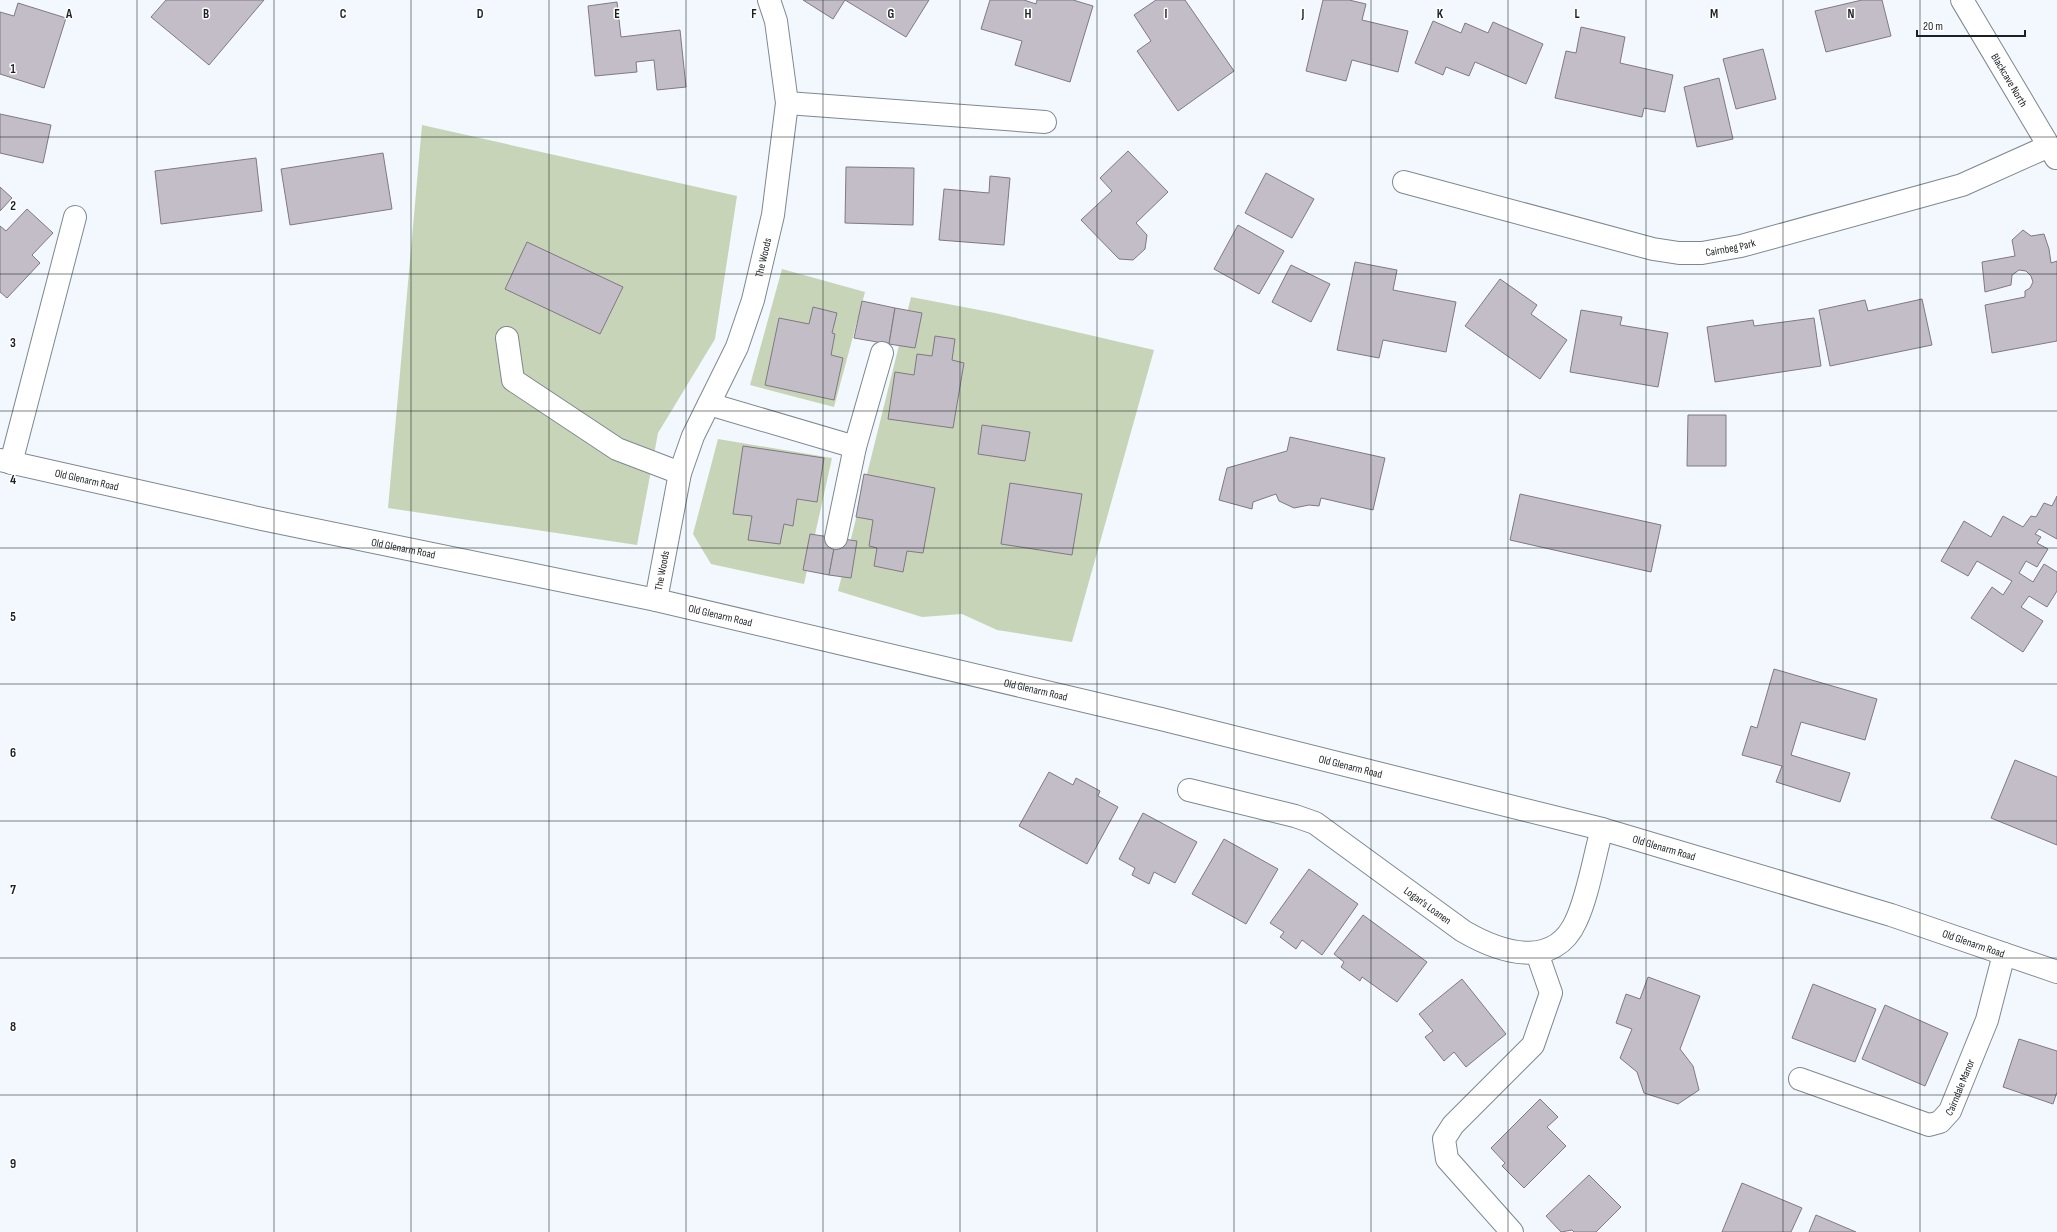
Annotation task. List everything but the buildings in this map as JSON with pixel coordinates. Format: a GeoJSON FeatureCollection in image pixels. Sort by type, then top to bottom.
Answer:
{"type":"FeatureCollection","features":[{"type":"Feature","properties":{"kind":"street","name":"The Woods"},"geometry":{"type":"LineString","coordinates":[[656,600],[680,473],[693,436],[737,348],[753,300],[773,215],[787,103],[776,21],[770,0]]}},
{"type":"Feature","properties":{"kind":"street","name":"Blackcave North"},"geometry":{"type":"LineString","coordinates":[[1962,0],[2053,152]]}},
{"type":"Feature","properties":{"kind":"street"},"geometry":{"type":"LineString","coordinates":[[787,103],[1045,122]]}},
{"type":"Feature","properties":{"kind":"street","name":"Cairnbeg Park"},"geometry":{"type":"LineString","coordinates":[[1404,182],[1653,248],[1679,253],[1702,253],[1741,246],[1962,185],[2053,152]]}},
{"type":"Feature","properties":{"kind":"street"},"geometry":{"type":"LineString","coordinates":[[6,462],[75,217]]}},
{"type":"Feature","properties":{"kind":"street"},"geometry":{"type":"LineString","coordinates":[[507,338],[513,380],[617,449],[680,473]]}},
{"type":"Feature","properties":{"kind":"street"},"geometry":{"type":"LineString","coordinates":[[836,538],[855,447],[882,353]]}},
{"type":"Feature","properties":{"kind":"street"},"geometry":{"type":"LineString","coordinates":[[709,404],[855,447]]}},
{"type":"Feature","properties":{"kind":"street","name":"Old Glenarm Road"},"geometry":{"type":"LineString","coordinates":[[6,462],[276,522],[656,600],[1161,719],[1602,829],[1891,915],[2057,972]]}},
{"type":"Feature","properties":{"kind":"street","name":"Logan's Loanen"},"geometry":{"type":"LineString","coordinates":[[1189,790],[1295,816],[1315,823],[1463,931],[1485,944],[1524,954],[1537,953],[1558,944],[1568,934],[1576,921],[1602,829]]}},
{"type":"Feature","properties":{"kind":"street"},"geometry":{"type":"LineString","coordinates":[[1512,1232],[1447,1159],[1444,1139],[1453,1125],[1533,1045],[1551,992],[1537,953]]}},
{"type":"Feature","properties":{"kind":"street","name":"Cairndale Manor"},"geometry":{"type":"LineString","coordinates":[[1800,1079],[1929,1125],[1940,1122],[1950,1111],[1986,1020],[2004,954]]}},
{"type":"Feature","properties":{"kind":"green space"},"geometry":{"type":"Polygon","coordinates":[[[422,125],[737,196],[715,339],[658,433],[637,545],[388,508],[422,125]]]}},
{"type":"Feature","properties":{"kind":"green space"},"geometry":{"type":"Polygon","coordinates":[[[782,269],[865,292],[834,407],[750,385],[782,269]]]}},
{"type":"Feature","properties":{"kind":"green space"},"geometry":{"type":"Polygon","coordinates":[[[911,297],[995,313],[1154,350],[1072,642],[997,630],[962,614],[922,617],[838,591],[911,297]]]}},
{"type":"Feature","properties":{"kind":"green space"},"geometry":{"type":"Polygon","coordinates":[[[718,439],[832,458],[804,584],[711,564],[693,534],[718,439]]]}}]}
